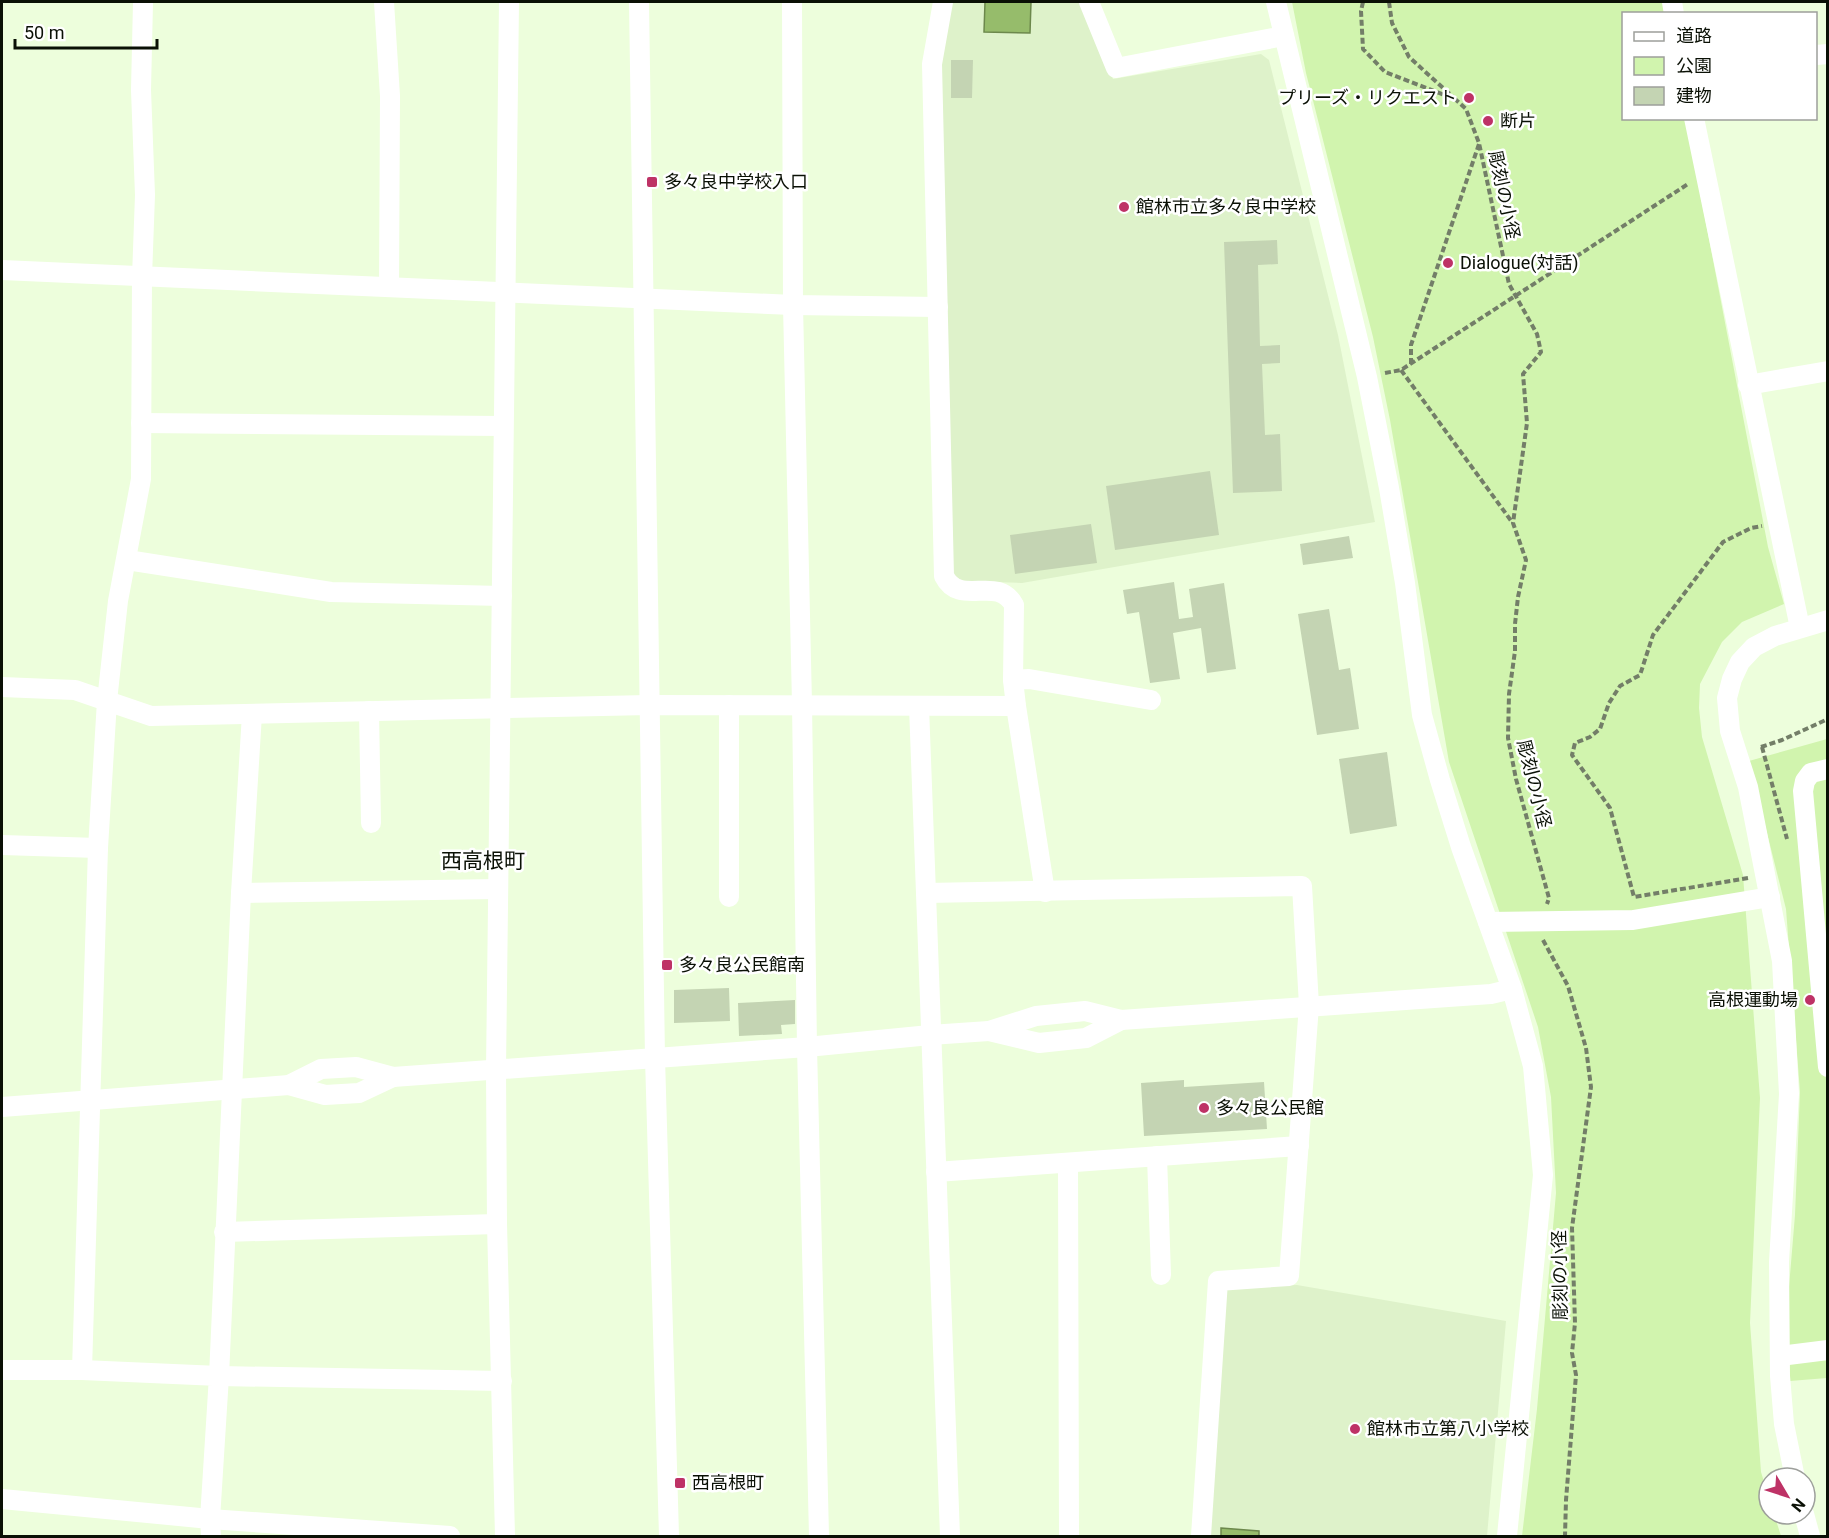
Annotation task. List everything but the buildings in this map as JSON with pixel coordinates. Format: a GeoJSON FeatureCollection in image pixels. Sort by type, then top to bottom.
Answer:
{"type":"FeatureCollection","features":[{"type":"Feature","properties":{"kind":"street"},"geometry":{"type":"LineString","coordinates":[[82,1370],[98,848],[107,701],[118,601],[141,479],[142,277],[145,195],[141,90],[143,2]]}},
{"type":"Feature","properties":{"kind":"street"},"geometry":{"type":"LineString","coordinates":[[384,2],[390,96],[389,286]]}},
{"type":"Feature","properties":{"kind":"street"},"geometry":{"type":"LineString","coordinates":[[505,1536],[497,1224],[496,1070],[510,2]]}},
{"type":"Feature","properties":{"kind":"street"},"geometry":{"type":"LineString","coordinates":[[639,2],[655,1058],[669,1536]]}},
{"type":"Feature","properties":{"kind":"street"},"geometry":{"type":"LineString","coordinates":[[792,2],[793,304],[819,1536]]}},
{"type":"Feature","properties":{"kind":"street"},"geometry":{"type":"LineString","coordinates":[[943,2],[932,64],[944,576],[948,586],[956,590],[1000,592],[1008,596],[1014,605],[1013,680],[1045,891]]}},
{"type":"Feature","properties":{"kind":"street"},"geometry":{"type":"LineString","coordinates":[[1089,2],[1116,68],[1284,36]]}},
{"type":"Feature","properties":{"kind":"street"},"geometry":{"type":"LineString","coordinates":[[1276,2],[1367,377],[1389,488],[1422,715],[1440,780],[1512,989],[1533,1066],[1543,1175],[1507,1536]]}},
{"type":"Feature","properties":{"kind":"street"},"geometry":{"type":"LineString","coordinates":[[1694,120],[1800,627]]}},
{"type":"Feature","properties":{"kind":"street"},"geometry":{"type":"LineString","coordinates":[[2,270],[793,304],[938,307]]}},
{"type":"Feature","properties":{"kind":"street"},"geometry":{"type":"LineString","coordinates":[[1748,385],[1827,371]]}},
{"type":"Feature","properties":{"kind":"street"},"geometry":{"type":"LineString","coordinates":[[141,423],[503,426]]}},
{"type":"Feature","properties":{"kind":"street"},"geometry":{"type":"LineString","coordinates":[[127,560],[331,592],[502,596]]}},
{"type":"Feature","properties":{"kind":"street"},"geometry":{"type":"LineString","coordinates":[[1793,1466],[1784,1424],[1780,1356],[1779,1262],[1789,1094],[1782,961],[1748,788],[1730,731],[1727,698],[1740,662],[1754,647],[1774,636],[1827,620]]}},
{"type":"Feature","properties":{"kind":"street"},"geometry":{"type":"LineString","coordinates":[[1013,680],[1029,679],[1151,700]]}},
{"type":"Feature","properties":{"kind":"street"},"geometry":{"type":"LineString","coordinates":[[2,687],[75,690],[151,716],[650,705],[1016,706]]}},
{"type":"Feature","properties":{"kind":"street"},"geometry":{"type":"LineString","coordinates":[[729,705],[729,897]]}},
{"type":"Feature","properties":{"kind":"street"},"geometry":{"type":"LineString","coordinates":[[919,706],[950,1536]]}},
{"type":"Feature","properties":{"kind":"street"},"geometry":{"type":"LineString","coordinates":[[369,711],[371,823]]}},
{"type":"Feature","properties":{"kind":"street"},"geometry":{"type":"LineString","coordinates":[[211,1528],[241,892],[252,714]]}},
{"type":"Feature","properties":{"kind":"street"},"geometry":{"type":"LineString","coordinates":[[1827,769],[1810,773],[1803,791],[1827,1067]]}},
{"type":"Feature","properties":{"kind":"street"},"geometry":{"type":"LineString","coordinates":[[2,845],[98,848]]}},
{"type":"Feature","properties":{"kind":"street"},"geometry":{"type":"LineString","coordinates":[[926,893],[1302,886],[1309,1005],[1289,1276],[1218,1281],[1201,1536]]}},
{"type":"Feature","properties":{"kind":"street"},"geometry":{"type":"LineString","coordinates":[[241,892],[497,889]]}},
{"type":"Feature","properties":{"kind":"street"},"geometry":{"type":"LineString","coordinates":[[1488,922],[1633,920],[1770,897]]}},
{"type":"Feature","properties":{"kind":"street"},"geometry":{"type":"LineString","coordinates":[[290,1085],[321,1070],[356,1067],[393,1077],[807,1047],[989,1031],[1036,1016],[1085,1011],[1121,1020],[1491,994],[1512,989]]}},
{"type":"Feature","properties":{"kind":"street"},"geometry":{"type":"LineString","coordinates":[[989,1031],[1039,1043],[1086,1038],[1121,1020]]}},
{"type":"Feature","properties":{"kind":"street"},"geometry":{"type":"LineString","coordinates":[[2,1107],[290,1085],[325,1095],[359,1093],[393,1077]]}},
{"type":"Feature","properties":{"kind":"street"},"geometry":{"type":"LineString","coordinates":[[936,1172],[1299,1146]]}},
{"type":"Feature","properties":{"kind":"street"},"geometry":{"type":"LineString","coordinates":[[1157,1156],[1161,1275]]}},
{"type":"Feature","properties":{"kind":"street"},"geometry":{"type":"LineString","coordinates":[[1068,1163],[1068,1536]]}},
{"type":"Feature","properties":{"kind":"street"},"geometry":{"type":"LineString","coordinates":[[224,1232],[497,1224]]}},
{"type":"Feature","properties":{"kind":"street"},"geometry":{"type":"LineString","coordinates":[[1780,1356],[1827,1350]]}},
{"type":"Feature","properties":{"kind":"street"},"geometry":{"type":"LineString","coordinates":[[2,1371],[82,1370],[219,1376],[502,1381]]}},
{"type":"Feature","properties":{"kind":"street"},"geometry":{"type":"LineString","coordinates":[[2,1499],[211,1528],[450,1536]]}},
{"type":"Feature","properties":{"kind":"path"},"geometry":{"type":"LineString","coordinates":[[1363,2],[1361,11],[1363,49],[1385,72],[1455,99]]}},
{"type":"Feature","properties":{"kind":"path","name":"彫刻の小径"},"geometry":{"type":"LineString","coordinates":[[1389,2],[1392,22],[1409,57],[1466,109],[1479,143],[1509,284],[1538,334],[1541,352],[1523,374],[1527,423],[1513,523],[1526,560],[1515,624],[1508,738],[1516,779],[1549,898],[1540,921],[1542,938],[1568,986],[1586,1048],[1591,1087],[1572,1228],[1575,1323],[1572,1353],[1576,1375],[1565,1536]]}},
{"type":"Feature","properties":{"kind":"path"},"geometry":{"type":"LineString","coordinates":[[1411,364],[1411,345],[1479,143]]}},
{"type":"Feature","properties":{"kind":"path"},"geometry":{"type":"LineString","coordinates":[[1367,377],[1401,370],[1683,187],[1706,177]]}},
{"type":"Feature","properties":{"kind":"path"},"geometry":{"type":"LineString","coordinates":[[1401,370],[1513,523]]}},
{"type":"Feature","properties":{"kind":"path"},"geometry":{"type":"LineString","coordinates":[[1748,878],[1634,897],[1610,808],[1572,755],[1575,742],[1590,737],[1600,729],[1609,703],[1620,686],[1640,675],[1653,634],[1724,542],[1751,528],[1777,522]]}},
{"type":"Feature","properties":{"kind":"path"},"geometry":{"type":"LineString","coordinates":[[1754,750],[1827,719]]}},
{"type":"Feature","properties":{"kind":"path"},"geometry":{"type":"LineString","coordinates":[[1762,747],[1790,850]]}},
{"type":"Feature","properties":{"kind":"shaded area","name":"館林市立多々良中学校"},"geometry":{"type":"Polygon","coordinates":[[[950,2],[1080,2],[1113,79],[1261,54],[1269,60],[1338,335],[1375,522],[1022,583],[962,581],[951,573],[939,65],[950,2]]]}},
{"type":"Feature","properties":{"kind":"shaded area"},"geometry":{"type":"Polygon","coordinates":[[[985,2],[1031,2],[1030,33],[984,32],[985,2]]]}},
{"type":"Feature","properties":{"kind":"shaded area","name":"館林市立第八小学校"},"geometry":{"type":"Polygon","coordinates":[[[1297,1285],[1506,1321],[1487,1536],[1205,1536],[1223,1295],[1229,1287],[1297,1285]]]}},
{"type":"Feature","properties":{"kind":"shaded area"},"geometry":{"type":"Polygon","coordinates":[[[1221,1528],[1259,1531],[1259,1536],[1221,1536],[1221,1528]]]}},
{"type":"Feature","properties":{"kind":"green space"},"geometry":{"type":"Polygon","coordinates":[[[1292,2],[1663,2],[1666,12],[1622,12],[1622,120],[1686,120],[1768,547],[1784,604],[1742,622],[1722,642],[1700,684],[1699,708],[1702,737],[1743,875],[1760,1098],[1750,1323],[1761,1466],[1757,1466],[1757,1526],[1778,1526],[1781,1536],[1522,1536],[1537,1409],[1556,1193],[1551,1097],[1538,1027],[1449,762],[1390,420],[1373,337],[1306,73],[1292,2]]]}},
{"type":"Feature","properties":{"kind":"green space","name":"高根運動場"},"geometry":{"type":"Polygon","coordinates":[[[1827,739],[1827,1378],[1790,1381],[1785,1335],[1795,1215],[1800,1092],[1786,909],[1749,761],[1827,739]]]}},
{"type":"Feature","properties":{"kind":"place","name":"プリーズ・リクエスト"},"geometry":{"type":"Point","coordinates":[1469,98]}},
{"type":"Feature","properties":{"kind":"place","name":"断片"},"geometry":{"type":"Point","coordinates":[1488,121]}},
{"type":"Feature","properties":{"kind":"place","name":"多々良中学校入口"},"geometry":{"type":"Point","coordinates":[652,182]}},
{"type":"Feature","properties":{"kind":"place","name":"館林市立多々良中学校"},"geometry":{"type":"Point","coordinates":[1124,207]}},
{"type":"Feature","properties":{"kind":"place","name":"Dialogue(対話)"},"geometry":{"type":"Point","coordinates":[1448,263]}},
{"type":"Feature","properties":{"kind":"place","name":"多々良公民館南"},"geometry":{"type":"Point","coordinates":[667,965]}},
{"type":"Feature","properties":{"kind":"place","name":"高根運動場"},"geometry":{"type":"Point","coordinates":[1810,1000]}},
{"type":"Feature","properties":{"kind":"place","name":"多々良公民館"},"geometry":{"type":"Point","coordinates":[1204,1108]}},
{"type":"Feature","properties":{"kind":"place","name":"館林市立第八小学校"},"geometry":{"type":"Point","coordinates":[1355,1429]}},
{"type":"Feature","properties":{"kind":"place","name":"西高根町"},"geometry":{"type":"Point","coordinates":[680,1483]}},
{"type":"Feature","properties":{"kind":"district","name":"西高根町"},"geometry":{"type":"Point","coordinates":[483,861]}}]}
